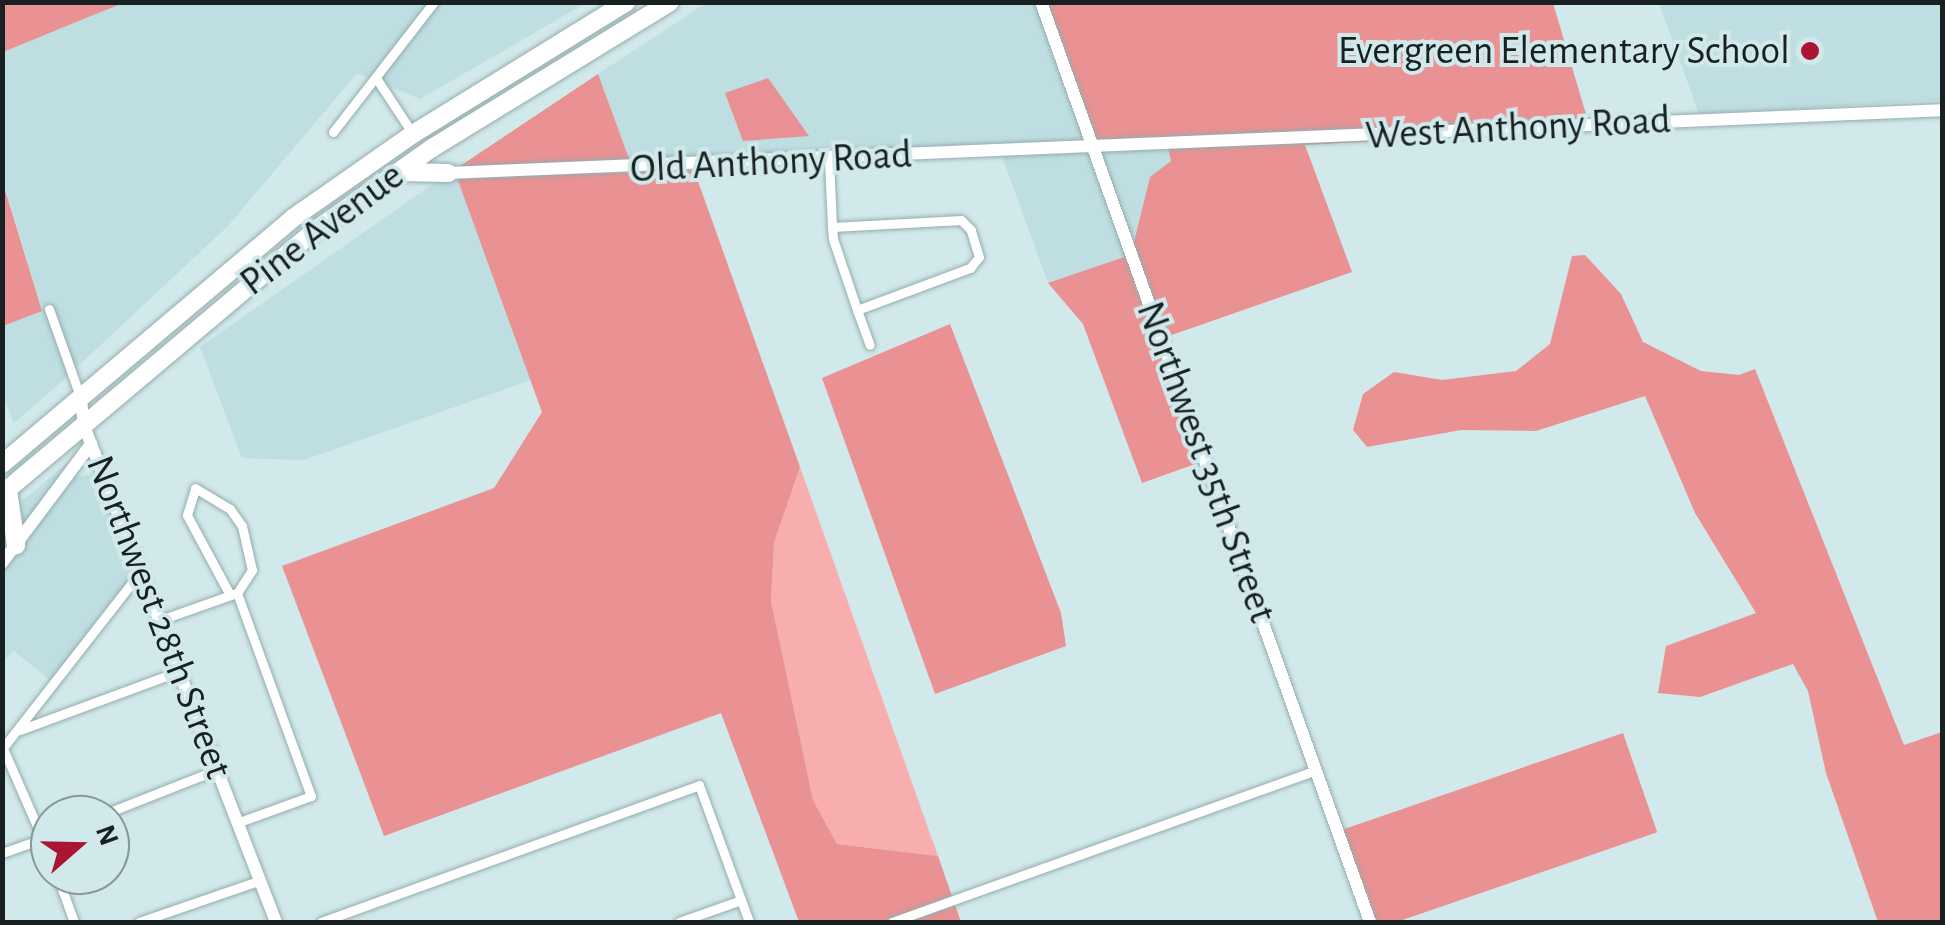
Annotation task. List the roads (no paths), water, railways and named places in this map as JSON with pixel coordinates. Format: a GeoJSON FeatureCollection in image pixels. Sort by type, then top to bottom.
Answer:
{"type":"FeatureCollection","features":[{"type":"Feature","properties":{"kind":"highway","name":"Pine Avenue"},"geometry":{"type":"LineString","coordinates":[[2,464],[294,218],[413,134],[627,2]]}},
{"type":"Feature","properties":{"kind":"highway","name":"Pine Avenue"},"geometry":{"type":"LineString","coordinates":[[5,492],[312,232],[432,148],[670,2]]}},
{"type":"Feature","properties":{"kind":"highway"},"geometry":{"type":"LineString","coordinates":[[395,173],[410,155],[413,134]]}},
{"type":"Feature","properties":{"kind":"highway"},"geometry":{"type":"LineString","coordinates":[[432,148],[435,164],[448,173]]}},
{"type":"Feature","properties":{"kind":"highway"},"geometry":{"type":"LineString","coordinates":[[312,232],[312,212],[356,182],[362,168]]}},
{"type":"Feature","properties":{"kind":"highway"},"geometry":{"type":"LineString","coordinates":[[395,173],[448,173]]}},
{"type":"Feature","properties":{"kind":"highway"},"geometry":{"type":"LineString","coordinates":[[211,315],[219,298],[291,238],[294,218]]}},
{"type":"Feature","properties":{"kind":"highway"},"geometry":{"type":"LineString","coordinates":[[5,492],[16,545]]}},
{"type":"Feature","properties":{"kind":"street"},"geometry":{"type":"LineString","coordinates":[[332,132],[434,2]]}},
{"type":"Feature","properties":{"kind":"street","name":"Northwest 35th Street"},"geometry":{"type":"LineString","coordinates":[[1041,2],[1370,922]]}},
{"type":"Feature","properties":{"kind":"street"},"geometry":{"type":"LineString","coordinates":[[376,78],[413,134]]}},
{"type":"Feature","properties":{"kind":"street","name":"West Anthony Road"},"geometry":{"type":"LineString","coordinates":[[1093,148],[1942,110]]}},
{"type":"Feature","properties":{"kind":"street","name":"Old Anthony Road"},"geometry":{"type":"LineString","coordinates":[[448,173],[1093,148]]}},
{"type":"Feature","properties":{"kind":"street"},"geometry":{"type":"LineString","coordinates":[[829,160],[832,228],[870,345]]}},
{"type":"Feature","properties":{"kind":"street"},"geometry":{"type":"LineString","coordinates":[[832,228],[961,220],[978,250],[970,268],[857,310]]}},
{"type":"Feature","properties":{"kind":"street","name":"Northwest 28th Street"},"geometry":{"type":"LineString","coordinates":[[49,309],[80,398],[84,426],[144,569],[276,922]]}},
{"type":"Feature","properties":{"kind":"street"},"geometry":{"type":"LineString","coordinates":[[2,563],[91,444]]}},
{"type":"Feature","properties":{"kind":"street"},"geometry":{"type":"LineString","coordinates":[[74,471],[102,471]]}},
{"type":"Feature","properties":{"kind":"street"},"geometry":{"type":"LineString","coordinates":[[163,619],[233,594],[252,570],[242,526],[230,509],[195,488],[187,514],[233,594],[311,796],[239,822]]}},
{"type":"Feature","properties":{"kind":"street"},"geometry":{"type":"LineString","coordinates":[[30,802],[3,747],[144,569]]}},
{"type":"Feature","properties":{"kind":"street"},"geometry":{"type":"LineString","coordinates":[[17,730],[182,670]]}},
{"type":"Feature","properties":{"kind":"street"},"geometry":{"type":"LineString","coordinates":[[130,804],[219,769]]}},
{"type":"Feature","properties":{"kind":"street"},"geometry":{"type":"LineString","coordinates":[[892,922],[1316,770]]}},
{"type":"Feature","properties":{"kind":"street"},"geometry":{"type":"LineString","coordinates":[[321,922],[699,784],[749,922]]}},
{"type":"Feature","properties":{"kind":"street"},"geometry":{"type":"LineString","coordinates":[[2,853],[30,843]]}},
{"type":"Feature","properties":{"kind":"street"},"geometry":{"type":"LineString","coordinates":[[138,922],[261,880]]}},
{"type":"Feature","properties":{"kind":"street"},"geometry":{"type":"LineString","coordinates":[[64,895],[74,922]]}},
{"type":"Feature","properties":{"kind":"street"},"geometry":{"type":"LineString","coordinates":[[679,922],[741,900]]}},
{"type":"Feature","properties":{"kind":"place","name":"Evergreen Elementary School"},"geometry":{"type":"Point","coordinates":[1810,51]}}]}
